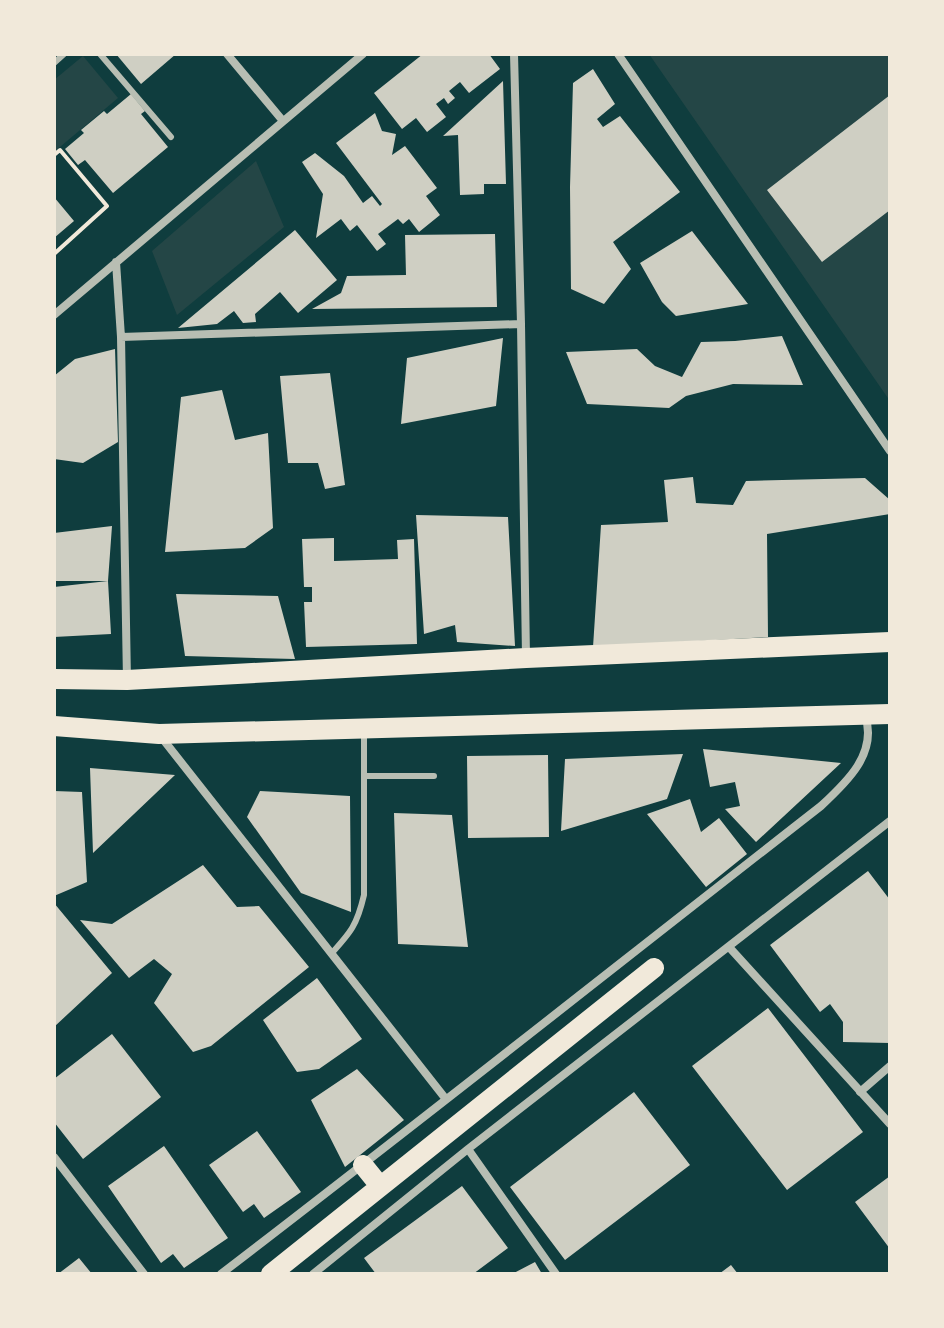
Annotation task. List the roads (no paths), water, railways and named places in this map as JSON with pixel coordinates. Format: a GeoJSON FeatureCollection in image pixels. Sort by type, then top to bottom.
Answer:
{"type":"FeatureCollection","features":[{"type":"Feature","properties":{"kind":"main road"},"geometry":{"type":"LineString","coordinates":[[54,679],[127,680],[526,658],[888,647]]}},
{"type":"Feature","properties":{"kind":"main road"},"geometry":{"type":"LineString","coordinates":[[54,726],[159,734],[882,712]]}},
{"type":"Feature","properties":{"kind":"main road"},"geometry":{"type":"LineString","coordinates":[[271,1274],[654,968]]}},
{"type":"Feature","properties":{"kind":"main road"},"geometry":{"type":"LineString","coordinates":[[363,1165],[380,1186]]}},
{"type":"Feature","properties":{"kind":"street"},"geometry":{"type":"LineString","coordinates":[[227,54],[283,121]]}},
{"type":"Feature","properties":{"kind":"street"},"geometry":{"type":"LineString","coordinates":[[54,315],[363,54]]}},
{"type":"Feature","properties":{"kind":"street"},"geometry":{"type":"LineString","coordinates":[[514,54],[526,658]]}},
{"type":"Feature","properties":{"kind":"street"},"geometry":{"type":"LineString","coordinates":[[618,54],[890,451]]}},
{"type":"Feature","properties":{"kind":"street"},"geometry":{"type":"LineString","coordinates":[[116,262],[121,337],[127,680]]}},
{"type":"Feature","properties":{"kind":"street"},"geometry":{"type":"LineString","coordinates":[[121,337],[521,324]]}},
{"type":"Feature","properties":{"kind":"street"},"geometry":{"type":"LineString","coordinates":[[221,1274],[821,806],[840,788],[863,758],[869,726],[882,712]]}},
{"type":"Feature","properties":{"kind":"street"},"geometry":{"type":"LineString","coordinates":[[159,734],[445,1098]]}},
{"type":"Feature","properties":{"kind":"street"},"geometry":{"type":"LineString","coordinates":[[313,1274],[468,1149],[890,821]]}},
{"type":"Feature","properties":{"kind":"street"},"geometry":{"type":"LineString","coordinates":[[729,947],[890,1124]]}},
{"type":"Feature","properties":{"kind":"street"},"geometry":{"type":"LineString","coordinates":[[860,1092],[890,1066]]}},
{"type":"Feature","properties":{"kind":"street"},"geometry":{"type":"LineString","coordinates":[[468,1149],[556,1274]]}},
{"type":"Feature","properties":{"kind":"street"},"geometry":{"type":"LineString","coordinates":[[54,1157],[144,1274]]}},
{"type":"Feature","properties":{"kind":"lane"},"geometry":{"type":"LineString","coordinates":[[54,63],[64,54]]}},
{"type":"Feature","properties":{"kind":"lane"},"geometry":{"type":"LineString","coordinates":[[100,54],[171,137]]}},
{"type":"Feature","properties":{"kind":"lane"},"geometry":{"type":"LineString","coordinates":[[331,954],[350,934],[364,895],[364,729]]}},
{"type":"Feature","properties":{"kind":"lane"},"geometry":{"type":"LineString","coordinates":[[365,776],[434,776]]}}]}
